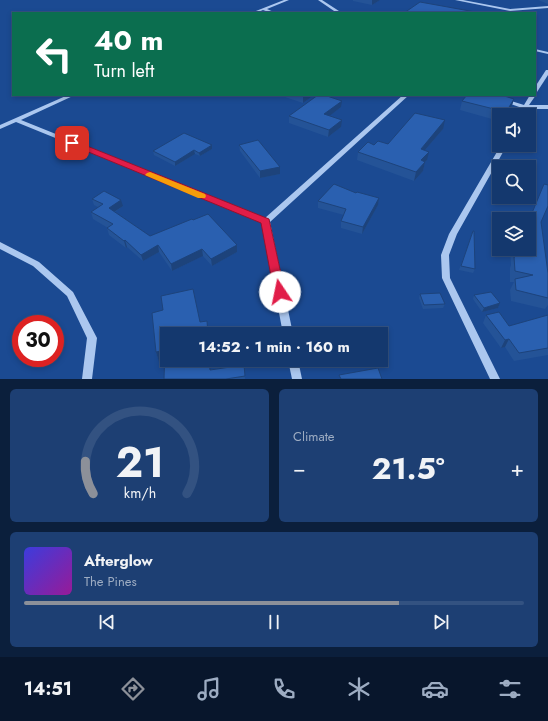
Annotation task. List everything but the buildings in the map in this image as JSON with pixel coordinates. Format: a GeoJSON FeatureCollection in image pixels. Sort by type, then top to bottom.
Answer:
{"type":"FeatureCollection","features":[{"type":"Feature","properties":{"kind":"street"},"geometry":{"type":"LineString","coordinates":[[256,12],[287,0]]}},
{"type":"Feature","properties":{"kind":"street"},"geometry":{"type":"LineString","coordinates":[[320,0],[339,12]]}},
{"type":"Feature","properties":{"kind":"street"},"geometry":{"type":"LineString","coordinates":[[457,0],[480,2],[508,12],[548,7]]}},
{"type":"Feature","properties":{"kind":"street"},"geometry":{"type":"LineString","coordinates":[[263,9],[271,12]]}},
{"type":"Feature","properties":{"kind":"street"},"geometry":{"type":"LineString","coordinates":[[536,50],[548,53]]}},
{"type":"Feature","properties":{"kind":"street"},"geometry":{"type":"LineString","coordinates":[[536,90],[548,71]]}},
{"type":"Feature","properties":{"kind":"street"},"geometry":{"type":"LineString","coordinates":[[0,127],[70,96]]}},
{"type":"Feature","properties":{"kind":"street"},"geometry":{"type":"LineString","coordinates":[[266,221],[405,96]]}},
{"type":"Feature","properties":{"kind":"street"},"geometry":{"type":"LineString","coordinates":[[526,106],[532,96]]}},
{"type":"Feature","properties":{"kind":"street"},"geometry":{"type":"LineString","coordinates":[[496,99],[526,106],[548,107]]}},
{"type":"Feature","properties":{"kind":"street"},"geometry":{"type":"LineString","coordinates":[[17,120],[266,221]]}},
{"type":"Feature","properties":{"kind":"street"},"geometry":{"type":"LineString","coordinates":[[495,379],[446,278],[445,255],[452,234],[500,152]]}},
{"type":"Feature","properties":{"kind":"street"},"geometry":{"type":"LineString","coordinates":[[266,221],[287,327]]}},
{"type":"Feature","properties":{"kind":"street"},"geometry":{"type":"LineString","coordinates":[[0,245],[36,264],[70,294],[92,338],[87,379]]}},
{"type":"Feature","properties":{"kind":"street"},"geometry":{"type":"LineString","coordinates":[[294,367],[297,379]]}},
{"type":"Feature","properties":{"kind":"slow traffic"},"geometry":{"type":"LineString","coordinates":[[150,175],[202,196]]}},
{"type":"Feature","properties":{"kind":"route"},"geometry":{"type":"LineString","coordinates":[[72,143],[266,221],[280,292]]}}]}
